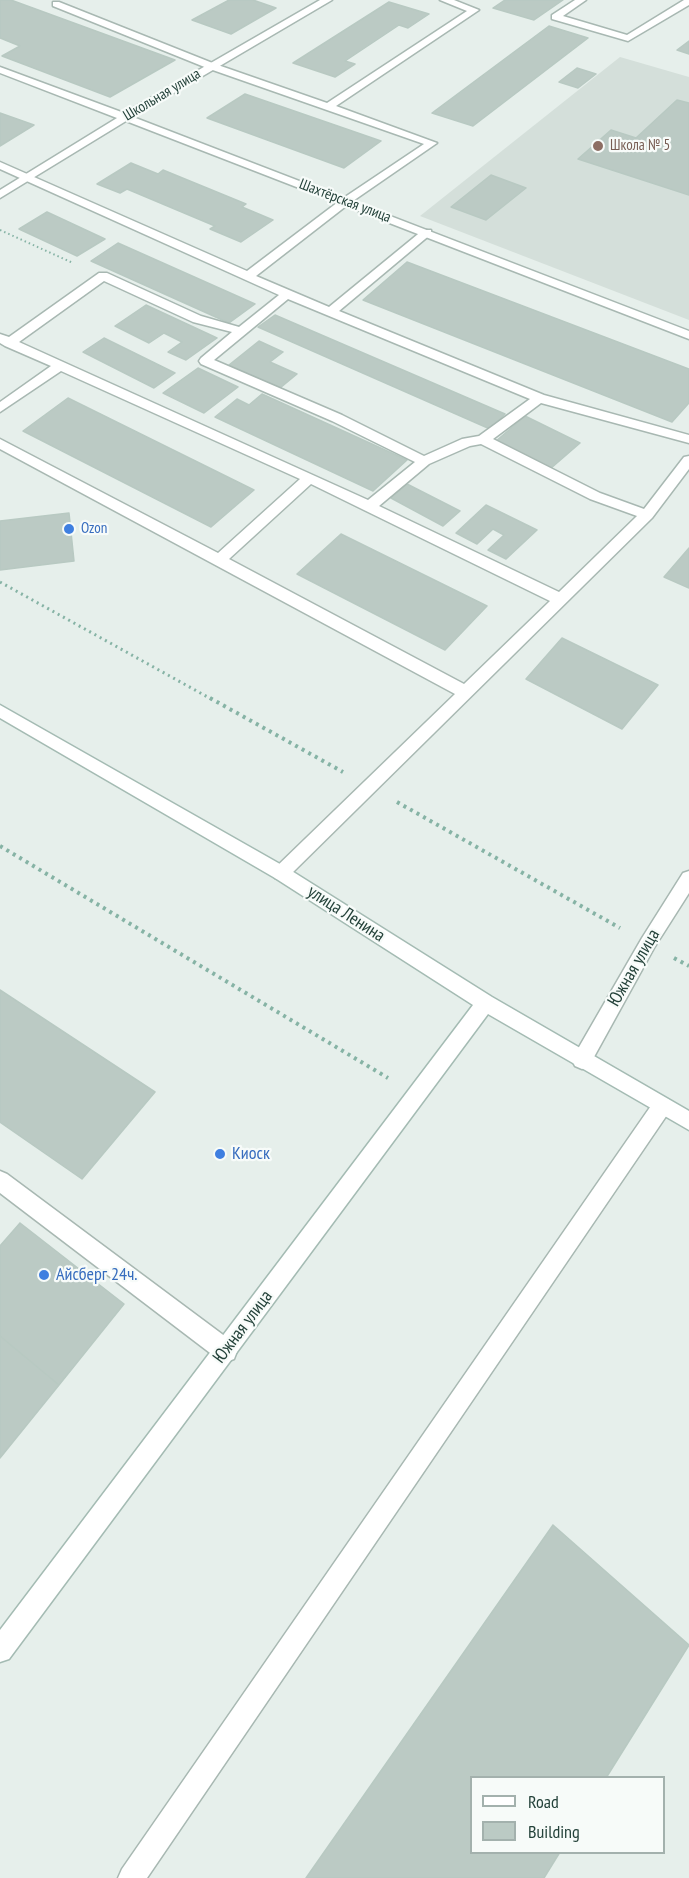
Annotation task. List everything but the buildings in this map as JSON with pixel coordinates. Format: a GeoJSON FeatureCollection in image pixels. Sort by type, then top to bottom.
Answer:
{"type":"FeatureCollection","features":[{"type":"Feature","properties":{"kind":"street"},"geometry":{"type":"LineString","coordinates":[[44,0],[61,2],[211,66],[432,143],[346,201],[248,276]]}},
{"type":"Feature","properties":{"kind":"street","name":"Школьная улица"},"geometry":{"type":"LineString","coordinates":[[0,195],[211,66],[327,0]]}},
{"type":"Feature","properties":{"kind":"street"},"geometry":{"type":"LineString","coordinates":[[328,107],[474,10],[445,0]]}},
{"type":"Feature","properties":{"kind":"street"},"geometry":{"type":"LineString","coordinates":[[580,0],[555,17],[628,38],[680,3]]}},
{"type":"Feature","properties":{"kind":"street","name":"Шахтёрская улица"},"geometry":{"type":"LineString","coordinates":[[0,70],[689,334]]}},
{"type":"Feature","properties":{"kind":"street"},"geometry":{"type":"LineString","coordinates":[[0,165],[286,294],[539,398],[689,439]]}},
{"type":"Feature","properties":{"kind":"street"},"geometry":{"type":"LineString","coordinates":[[331,312],[427,232]]}},
{"type":"Feature","properties":{"kind":"street"},"geometry":{"type":"LineString","coordinates":[[5,340],[103,276],[197,319],[240,331]]}},
{"type":"Feature","properties":{"kind":"street"},"geometry":{"type":"LineString","coordinates":[[286,294],[205,361],[337,418],[424,461]]}},
{"type":"Feature","properties":{"kind":"street"},"geometry":{"type":"LineString","coordinates":[[5,340],[310,478],[560,599]]}},
{"type":"Feature","properties":{"kind":"street"},"geometry":{"type":"LineString","coordinates":[[0,408],[61,365]]}},
{"type":"Feature","properties":{"kind":"street"},"geometry":{"type":"LineString","coordinates":[[483,440],[539,398]]}},
{"type":"Feature","properties":{"kind":"street"},"geometry":{"type":"LineString","coordinates":[[369,507],[424,461],[467,441],[483,440],[595,496],[647,515]]}},
{"type":"Feature","properties":{"kind":"street"},"geometry":{"type":"LineString","coordinates":[[0,442],[465,692]]}},
{"type":"Feature","properties":{"kind":"street"},"geometry":{"type":"LineString","coordinates":[[281,873],[647,515],[689,460]]}},
{"type":"Feature","properties":{"kind":"street"},"geometry":{"type":"LineString","coordinates":[[219,560],[310,478]]}},
{"type":"Feature","properties":{"kind":"street","name":"улица Ленина"},"geometry":{"type":"LineString","coordinates":[[0,711],[281,873],[485,1003],[689,1121]]}},
{"type":"Feature","properties":{"kind":"street","name":"Южная улица"},"geometry":{"type":"LineString","coordinates":[[582,1060],[648,944],[689,878]]}},
{"type":"Feature","properties":{"kind":"street","name":"Южная улица"},"geometry":{"type":"LineString","coordinates":[[0,1650],[485,1003]]}},
{"type":"Feature","properties":{"kind":"street"},"geometry":{"type":"LineString","coordinates":[[131,1878],[662,1106]]}},
{"type":"Feature","properties":{"kind":"street"},"geometry":{"type":"LineString","coordinates":[[2,1187],[226,1351]]}},
{"type":"Feature","properties":{"kind":"path"},"geometry":{"type":"LineString","coordinates":[[0,230],[103,276]]}},
{"type":"Feature","properties":{"kind":"path"},"geometry":{"type":"LineString","coordinates":[[0,582],[648,944]]}},
{"type":"Feature","properties":{"kind":"path"},"geometry":{"type":"LineString","coordinates":[[0,846],[417,1095]]}},
{"type":"Feature","properties":{"kind":"shaded area","name":"Школа № 5"},"geometry":{"type":"Polygon","coordinates":[[[620,57],[689,77],[689,320],[420,216],[620,57]]]}},
{"type":"Feature","properties":{"kind":"place","name":"Школа № 5"},"geometry":{"type":"Point","coordinates":[598,146]}},
{"type":"Feature","properties":{"kind":"place","name":"Ozon"},"geometry":{"type":"Point","coordinates":[69,529]}},
{"type":"Feature","properties":{"kind":"place","name":"Киоск"},"geometry":{"type":"Point","coordinates":[220,1154]}},
{"type":"Feature","properties":{"kind":"place","name":"Айсберг 24ч."},"geometry":{"type":"Point","coordinates":[44,1275]}}]}
